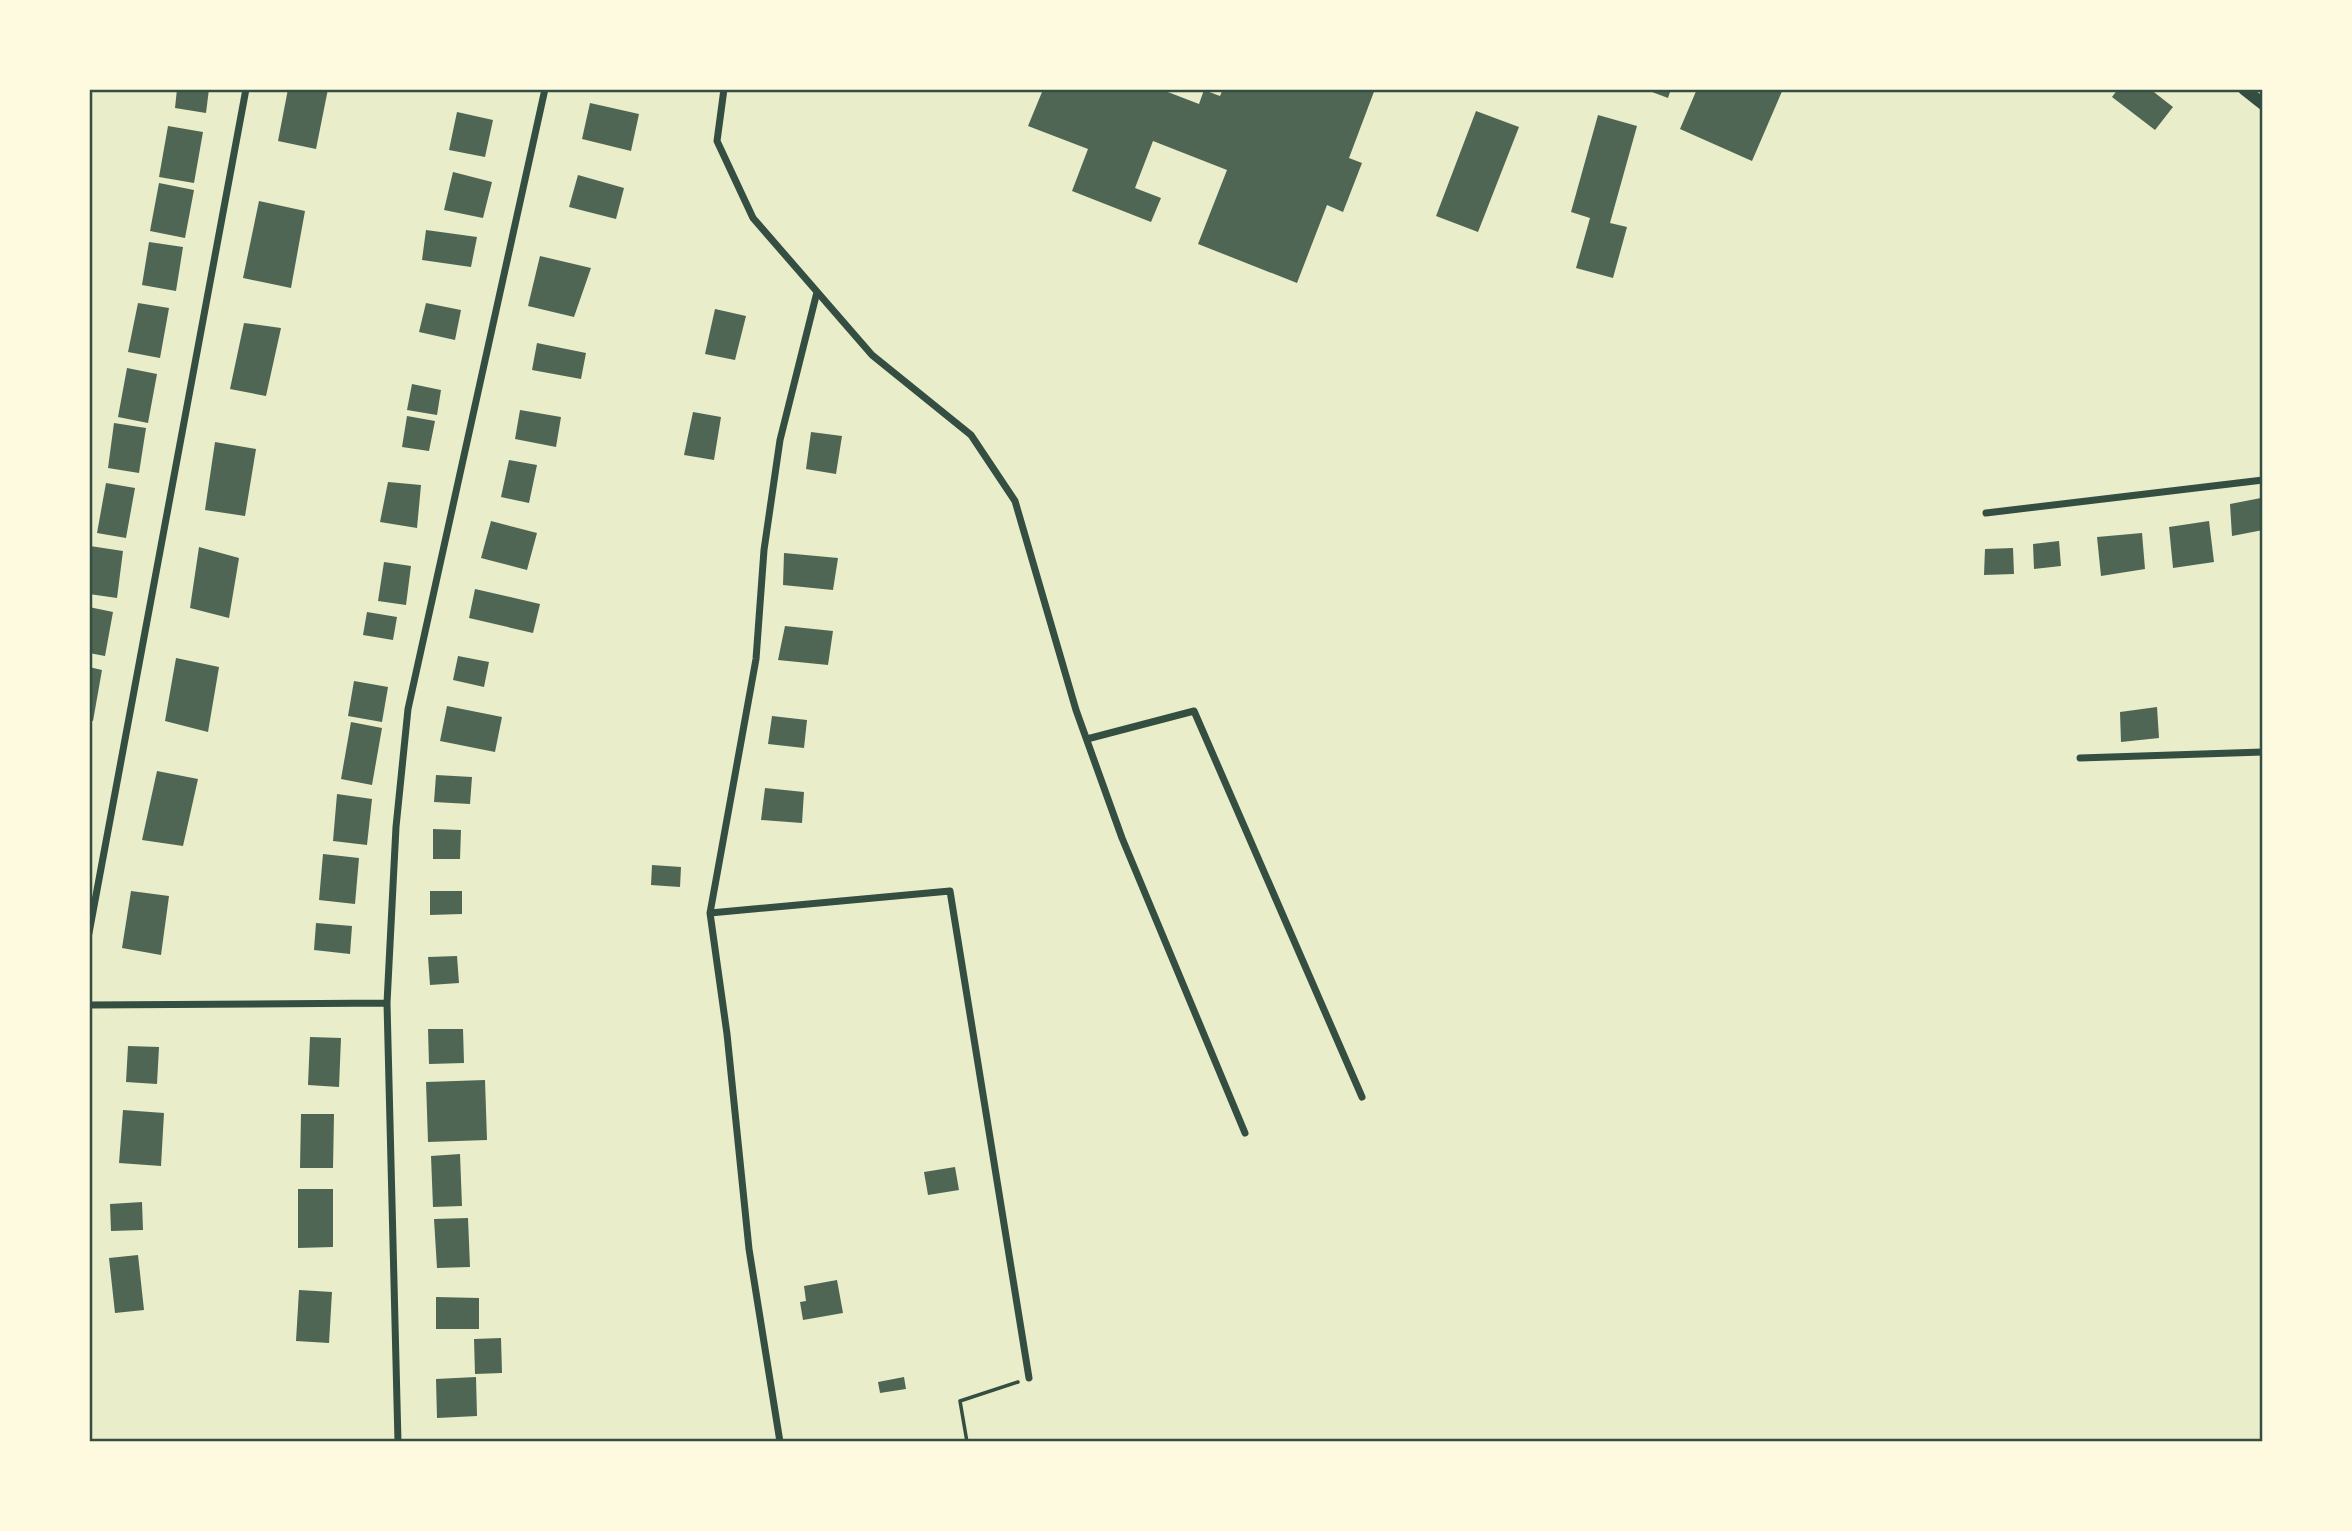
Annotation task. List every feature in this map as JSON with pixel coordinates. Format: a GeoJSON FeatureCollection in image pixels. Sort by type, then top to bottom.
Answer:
{"type":"FeatureCollection","features":[{"type":"Feature","properties":{"kind":"street"},"geometry":{"type":"LineString","coordinates":[[89,933],[246,89]]}},
{"type":"Feature","properties":{"kind":"street"},"geometry":{"type":"LineString","coordinates":[[398,1442],[387,1003],[396,827],[408,709],[545,89]]}},
{"type":"Feature","properties":{"kind":"street"},"geometry":{"type":"LineString","coordinates":[[724,89],[717,141],[754,218],[872,355],[971,435],[1015,501],[1087,739],[1122,838],[1245,1133]]}},
{"type":"Feature","properties":{"kind":"street"},"geometry":{"type":"LineString","coordinates":[[2244,89],[2263,104]]}},
{"type":"Feature","properties":{"kind":"street"},"geometry":{"type":"LineString","coordinates":[[779,1442],[749,1249],[727,1034],[710,913],[756,659],[764,550],[779,440],[817,292]]}},
{"type":"Feature","properties":{"kind":"street"},"geometry":{"type":"LineString","coordinates":[[1986,513],[2263,480]]}},
{"type":"Feature","properties":{"kind":"street"},"geometry":{"type":"LineString","coordinates":[[1087,739],[1194,711],[1362,1097]]}},
{"type":"Feature","properties":{"kind":"street"},"geometry":{"type":"LineString","coordinates":[[2080,758],[2263,752]]}},
{"type":"Feature","properties":{"kind":"street"},"geometry":{"type":"LineString","coordinates":[[710,913],[950,891],[1029,1378]]}},
{"type":"Feature","properties":{"kind":"street"},"geometry":{"type":"LineString","coordinates":[[89,1005],[387,1003]]}},
{"type":"Feature","properties":{"kind":"path"},"geometry":{"type":"LineString","coordinates":[[967,1442],[960,1401],[1029,1378]]}},
{"type":"Feature","properties":{"kind":"building"},"geometry":{"type":"Polygon","coordinates":[[[177,89],[209,89],[206,113],[175,108],[177,89]]]}},
{"type":"Feature","properties":{"kind":"building"},"geometry":{"type":"Polygon","coordinates":[[[288,89],[328,89],[316,149],[278,141],[288,89]]]}},
{"type":"Feature","properties":{"kind":"building"},"geometry":{"type":"Polygon","coordinates":[[[1036,89],[1160,89],[1199,104],[1204,90],[1220,96],[1223,89],[1375,89],[1349,158],[1362,163],[1343,212],[1327,205],[1297,283],[1198,244],[1227,170],[1153,141],[1135,188],[1161,198],[1151,222],[1072,191],[1088,149],[1028,126],[1042,92],[1036,89]]]}},
{"type":"Feature","properties":{"kind":"building"},"geometry":{"type":"Polygon","coordinates":[[[1644,89],[1671,89],[1668,98],[1644,89]]]}},
{"type":"Feature","properties":{"kind":"building"},"geometry":{"type":"Polygon","coordinates":[[[1697,89],[1783,89],[1752,161],[1680,129],[1697,89]]]}},
{"type":"Feature","properties":{"kind":"building"},"geometry":{"type":"Polygon","coordinates":[[[2118,89],[2150,89],[2173,107],[2155,130],[2112,97],[2118,89]]]}},
{"type":"Feature","properties":{"kind":"building"},"geometry":{"type":"Polygon","coordinates":[[[590,103],[639,114],[631,151],[582,139],[590,103]]]}},
{"type":"Feature","properties":{"kind":"building"},"geometry":{"type":"Polygon","coordinates":[[[1476,111],[1519,127],[1478,232],[1436,216],[1476,111]]]}},
{"type":"Feature","properties":{"kind":"building"},"geometry":{"type":"Polygon","coordinates":[[[457,112],[493,120],[485,157],[449,150],[457,112]]]}},
{"type":"Feature","properties":{"kind":"building"},"geometry":{"type":"Polygon","coordinates":[[[1598,115],[1637,126],[1610,223],[1627,227],[1613,278],[1576,268],[1590,218],[1571,212],[1598,115]]]}},
{"type":"Feature","properties":{"kind":"building"},"geometry":{"type":"Polygon","coordinates":[[[168,126],[203,132],[194,183],[159,177],[168,126]]]}},
{"type":"Feature","properties":{"kind":"building"},"geometry":{"type":"Polygon","coordinates":[[[453,172],[492,182],[483,218],[444,210],[453,172]]]}},
{"type":"Feature","properties":{"kind":"building"},"geometry":{"type":"Polygon","coordinates":[[[578,175],[624,188],[616,219],[569,207],[578,175]]]}},
{"type":"Feature","properties":{"kind":"building"},"geometry":{"type":"Polygon","coordinates":[[[159,183],[194,190],[185,238],[150,231],[159,183]]]}},
{"type":"Feature","properties":{"kind":"building"},"geometry":{"type":"Polygon","coordinates":[[[259,201],[305,211],[291,288],[243,278],[259,201]]]}},
{"type":"Feature","properties":{"kind":"building"},"geometry":{"type":"Polygon","coordinates":[[[426,230],[477,237],[471,267],[422,260],[426,230]]]}},
{"type":"Feature","properties":{"kind":"building"},"geometry":{"type":"Polygon","coordinates":[[[149,242],[183,247],[176,291],[142,285],[149,242]]]}},
{"type":"Feature","properties":{"kind":"building"},"geometry":{"type":"Polygon","coordinates":[[[540,256],[591,268],[574,317],[528,306],[540,256]]]}},
{"type":"Feature","properties":{"kind":"building"},"geometry":{"type":"Polygon","coordinates":[[[138,303],[169,308],[160,358],[128,352],[138,303]]]}},
{"type":"Feature","properties":{"kind":"building"},"geometry":{"type":"Polygon","coordinates":[[[426,303],[461,310],[455,340],[419,332],[426,303]]]}},
{"type":"Feature","properties":{"kind":"building"},"geometry":{"type":"Polygon","coordinates":[[[715,309],[746,316],[735,360],[705,354],[715,309]]]}},
{"type":"Feature","properties":{"kind":"building"},"geometry":{"type":"Polygon","coordinates":[[[244,323],[281,328],[266,396],[230,389],[244,323]]]}},
{"type":"Feature","properties":{"kind":"building"},"geometry":{"type":"Polygon","coordinates":[[[537,343],[586,353],[581,379],[532,370],[537,343]]]}},
{"type":"Feature","properties":{"kind":"building"},"geometry":{"type":"Polygon","coordinates":[[[127,368],[157,374],[148,423],[118,417],[127,368]]]}},
{"type":"Feature","properties":{"kind":"building"},"geometry":{"type":"Polygon","coordinates":[[[412,384],[441,390],[437,415],[407,410],[412,384]]]}},
{"type":"Feature","properties":{"kind":"building"},"geometry":{"type":"Polygon","coordinates":[[[520,410],[561,417],[556,447],[515,439],[520,410]]]}},
{"type":"Feature","properties":{"kind":"building"},"geometry":{"type":"Polygon","coordinates":[[[693,412],[721,417],[714,460],[684,455],[693,412]]]}},
{"type":"Feature","properties":{"kind":"building"},"geometry":{"type":"Polygon","coordinates":[[[407,416],[435,421],[429,451],[402,447],[407,416]]]}},
{"type":"Feature","properties":{"kind":"building"},"geometry":{"type":"Polygon","coordinates":[[[114,423],[146,428],[139,473],[108,468],[114,423]]]}},
{"type":"Feature","properties":{"kind":"building"},"geometry":{"type":"Polygon","coordinates":[[[811,432],[842,436],[836,474],[806,469],[811,432]]]}},
{"type":"Feature","properties":{"kind":"building"},"geometry":{"type":"Polygon","coordinates":[[[215,442],[256,449],[245,516],[205,510],[215,442]]]}},
{"type":"Feature","properties":{"kind":"building"},"geometry":{"type":"Polygon","coordinates":[[[509,460],[537,465],[529,503],[501,497],[509,460]]]}},
{"type":"Feature","properties":{"kind":"building"},"geometry":{"type":"Polygon","coordinates":[[[388,482],[421,485],[417,528],[380,522],[388,482]]]}},
{"type":"Feature","properties":{"kind":"building"},"geometry":{"type":"Polygon","coordinates":[[[106,483],[135,488],[126,538],[97,533],[106,483]]]}},
{"type":"Feature","properties":{"kind":"building"},"geometry":{"type":"Polygon","coordinates":[[[2261,498],[2263,530],[2232,536],[2230,504],[2261,498]]]}},
{"type":"Feature","properties":{"kind":"building"},"geometry":{"type":"Polygon","coordinates":[[[491,521],[537,533],[527,570],[481,558],[491,521]]]}},
{"type":"Feature","properties":{"kind":"building"},"geometry":{"type":"Polygon","coordinates":[[[2209,521],[2214,562],[2173,568],[2169,527],[2209,521]]]}},
{"type":"Feature","properties":{"kind":"building"},"geometry":{"type":"Polygon","coordinates":[[[2142,533],[2145,569],[2101,576],[2097,537],[2142,533]]]}},
{"type":"Feature","properties":{"kind":"building"},"geometry":{"type":"Polygon","coordinates":[[[2059,541],[2061,566],[2034,569],[2033,544],[2059,541]]]}},
{"type":"Feature","properties":{"kind":"building"},"geometry":{"type":"Polygon","coordinates":[[[90,546],[123,551],[117,598],[89,594],[90,546]]]}},
{"type":"Feature","properties":{"kind":"building"},"geometry":{"type":"Polygon","coordinates":[[[199,547],[239,558],[229,618],[190,608],[199,547]]]}},
{"type":"Feature","properties":{"kind":"building"},"geometry":{"type":"Polygon","coordinates":[[[2013,548],[2014,574],[1984,575],[1985,549],[2013,548]]]}},
{"type":"Feature","properties":{"kind":"building"},"geometry":{"type":"Polygon","coordinates":[[[784,553],[838,558],[833,590],[783,585],[784,553]]]}},
{"type":"Feature","properties":{"kind":"building"},"geometry":{"type":"Polygon","coordinates":[[[384,562],[411,566],[406,605],[378,601],[384,562]]]}},
{"type":"Feature","properties":{"kind":"building"},"geometry":{"type":"Polygon","coordinates":[[[475,589],[540,604],[533,633],[469,618],[475,589]]]}},
{"type":"Feature","properties":{"kind":"building"},"geometry":{"type":"Polygon","coordinates":[[[89,607],[113,612],[105,656],[89,653],[89,607]]]}},
{"type":"Feature","properties":{"kind":"building"},"geometry":{"type":"Polygon","coordinates":[[[367,612],[397,617],[393,640],[363,635],[367,612]]]}},
{"type":"Feature","properties":{"kind":"building"},"geometry":{"type":"Polygon","coordinates":[[[785,626],[833,631],[828,665],[778,660],[785,626]]]}},
{"type":"Feature","properties":{"kind":"building"},"geometry":{"type":"Polygon","coordinates":[[[458,656],[489,662],[484,687],[453,680],[458,656]]]}},
{"type":"Feature","properties":{"kind":"building"},"geometry":{"type":"Polygon","coordinates":[[[176,658],[219,667],[208,732],[165,721],[176,658]]]}},
{"type":"Feature","properties":{"kind":"building"},"geometry":{"type":"Polygon","coordinates":[[[89,667],[102,670],[93,721],[89,720],[89,667]]]}},
{"type":"Feature","properties":{"kind":"building"},"geometry":{"type":"Polygon","coordinates":[[[354,681],[388,687],[382,722],[348,716],[354,681]]]}},
{"type":"Feature","properties":{"kind":"building"},"geometry":{"type":"Polygon","coordinates":[[[447,706],[502,717],[495,752],[440,741],[447,706]]]}},
{"type":"Feature","properties":{"kind":"building"},"geometry":{"type":"Polygon","coordinates":[[[2157,707],[2159,738],[2121,742],[2120,712],[2157,707]]]}},
{"type":"Feature","properties":{"kind":"building"},"geometry":{"type":"Polygon","coordinates":[[[772,716],[807,720],[804,748],[768,744],[772,716]]]}},
{"type":"Feature","properties":{"kind":"building"},"geometry":{"type":"Polygon","coordinates":[[[351,722],[382,728],[372,785],[341,779],[351,722]]]}},
{"type":"Feature","properties":{"kind":"building"},"geometry":{"type":"Polygon","coordinates":[[[157,771],[198,779],[183,846],[142,840],[157,771]]]}},
{"type":"Feature","properties":{"kind":"building"},"geometry":{"type":"Polygon","coordinates":[[[436,775],[472,777],[470,804],[434,802],[436,775]]]}},
{"type":"Feature","properties":{"kind":"building"},"geometry":{"type":"Polygon","coordinates":[[[765,788],[804,792],[802,823],[761,820],[765,788]]]}},
{"type":"Feature","properties":{"kind":"building"},"geometry":{"type":"Polygon","coordinates":[[[337,794],[372,799],[367,845],[333,841],[337,794]]]}},
{"type":"Feature","properties":{"kind":"building"},"geometry":{"type":"Polygon","coordinates":[[[433,829],[461,830],[460,859],[433,859],[433,829]]]}},
{"type":"Feature","properties":{"kind":"building"},"geometry":{"type":"Polygon","coordinates":[[[323,854],[359,858],[355,904],[319,900],[323,854]]]}},
{"type":"Feature","properties":{"kind":"building"},"geometry":{"type":"Polygon","coordinates":[[[652,865],[681,867],[680,887],[651,885],[652,865]]]}},
{"type":"Feature","properties":{"kind":"building"},"geometry":{"type":"Polygon","coordinates":[[[131,891],[169,896],[161,955],[122,948],[131,891]]]}},
{"type":"Feature","properties":{"kind":"building"},"geometry":{"type":"Polygon","coordinates":[[[430,891],[462,891],[462,914],[430,915],[430,891]]]}},
{"type":"Feature","properties":{"kind":"building"},"geometry":{"type":"Polygon","coordinates":[[[316,923],[352,926],[350,954],[314,950],[316,923]]]}},
{"type":"Feature","properties":{"kind":"building"},"geometry":{"type":"Polygon","coordinates":[[[457,956],[459,983],[430,985],[428,957],[457,956]]]}},
{"type":"Feature","properties":{"kind":"building"},"geometry":{"type":"Polygon","coordinates":[[[428,1029],[463,1029],[464,1063],[429,1064],[428,1029]]]}},
{"type":"Feature","properties":{"kind":"building"},"geometry":{"type":"Polygon","coordinates":[[[310,1037],[341,1038],[339,1087],[308,1085],[310,1037]]]}},
{"type":"Feature","properties":{"kind":"building"},"geometry":{"type":"Polygon","coordinates":[[[128,1046],[159,1047],[157,1084],[126,1082],[128,1046]]]}},
{"type":"Feature","properties":{"kind":"building"},"geometry":{"type":"Polygon","coordinates":[[[485,1080],[487,1140],[428,1142],[426,1082],[485,1080]]]}},
{"type":"Feature","properties":{"kind":"building"},"geometry":{"type":"Polygon","coordinates":[[[123,1110],[164,1113],[161,1166],[119,1163],[123,1110]]]}},
{"type":"Feature","properties":{"kind":"building"},"geometry":{"type":"Polygon","coordinates":[[[301,1114],[334,1114],[333,1168],[300,1168],[301,1114]]]}},
{"type":"Feature","properties":{"kind":"building"},"geometry":{"type":"Polygon","coordinates":[[[460,1154],[462,1206],[433,1207],[431,1156],[460,1154]]]}},
{"type":"Feature","properties":{"kind":"building"},"geometry":{"type":"Polygon","coordinates":[[[955,1167],[959,1190],[928,1195],[924,1172],[955,1167]]]}},
{"type":"Feature","properties":{"kind":"building"},"geometry":{"type":"Polygon","coordinates":[[[298,1189],[333,1189],[333,1247],[298,1248],[298,1189]]]}},
{"type":"Feature","properties":{"kind":"building"},"geometry":{"type":"Polygon","coordinates":[[[142,1202],[143,1230],[111,1231],[110,1204],[142,1202]]]}},
{"type":"Feature","properties":{"kind":"building"},"geometry":{"type":"Polygon","coordinates":[[[468,1218],[470,1267],[437,1268],[434,1219],[468,1218]]]}},
{"type":"Feature","properties":{"kind":"building"},"geometry":{"type":"Polygon","coordinates":[[[138,1255],[144,1310],[115,1313],[109,1258],[138,1255]]]}},
{"type":"Feature","properties":{"kind":"building"},"geometry":{"type":"Polygon","coordinates":[[[837,1280],[843,1313],[803,1320],[800,1302],[806,1301],[804,1286],[837,1280]]]}},
{"type":"Feature","properties":{"kind":"building"},"geometry":{"type":"Polygon","coordinates":[[[299,1290],[332,1292],[329,1343],[296,1341],[299,1290]]]}},
{"type":"Feature","properties":{"kind":"building"},"geometry":{"type":"Polygon","coordinates":[[[436,1297],[479,1298],[479,1329],[436,1329],[436,1297]]]}},
{"type":"Feature","properties":{"kind":"building"},"geometry":{"type":"Polygon","coordinates":[[[501,1338],[502,1373],[475,1374],[474,1339],[501,1338]]]}},
{"type":"Feature","properties":{"kind":"building"},"geometry":{"type":"Polygon","coordinates":[[[476,1377],[477,1416],[437,1418],[436,1379],[476,1377]]]}},
{"type":"Feature","properties":{"kind":"building"},"geometry":{"type":"Polygon","coordinates":[[[904,1377],[906,1389],[880,1393],[878,1382],[904,1377]]]}}]}
